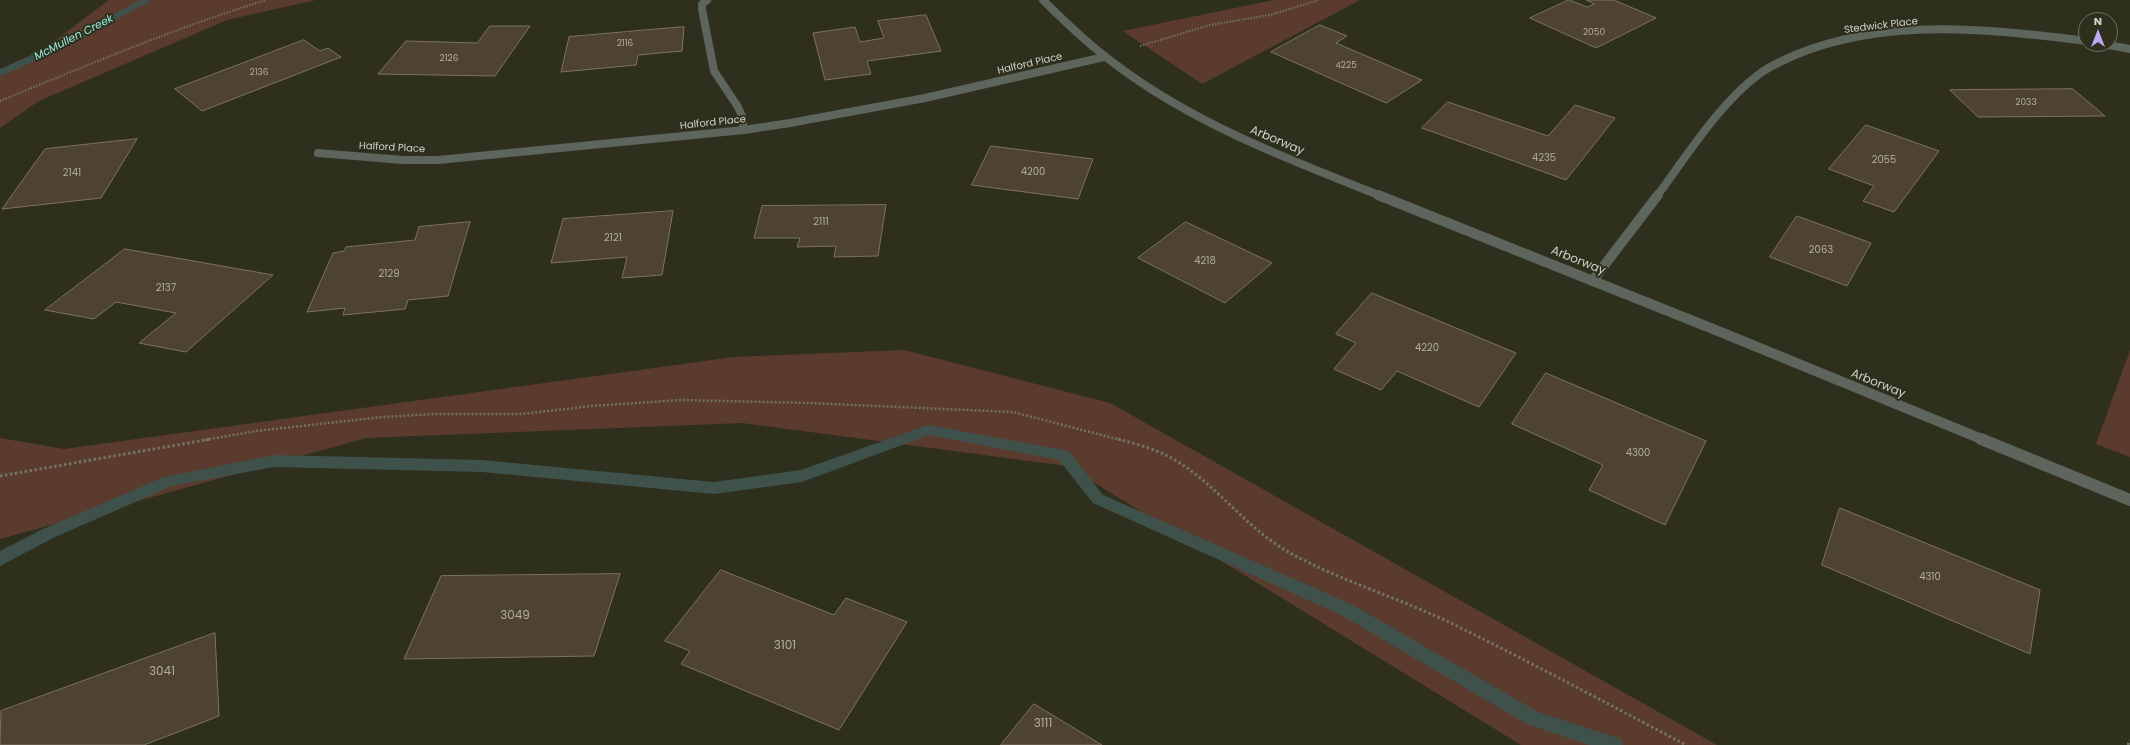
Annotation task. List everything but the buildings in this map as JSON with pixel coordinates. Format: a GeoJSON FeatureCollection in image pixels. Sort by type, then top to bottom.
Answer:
{"type":"FeatureCollection","features":[{"type":"Feature","properties":{"kind":"street"},"geometry":{"type":"LineString","coordinates":[[707,0],[702,4],[702,9],[714,71],[738,107],[742,116],[744,130]]}},
{"type":"Feature","properties":{"kind":"street","name":"Arborway"},"geometry":{"type":"LineString","coordinates":[[1043,0],[1068,28],[1104,57],[1156,93],[1231,133],[1281,156],[1593,280],[2130,500]]}},
{"type":"Feature","properties":{"kind":"street","name":"Stedwick Place"},"geometry":{"type":"LineString","coordinates":[[1593,280],[1734,95],[1759,73],[1774,64],[1810,49],[1852,38],[1900,32],[1952,30],[2000,32],[2078,40]]}},
{"type":"Feature","properties":{"kind":"street"},"geometry":{"type":"LineString","coordinates":[[2118,47],[2130,49]]}},
{"type":"Feature","properties":{"kind":"street","name":"Halford Place"},"geometry":{"type":"LineString","coordinates":[[318,153],[403,160],[438,160],[744,130],[793,124],[888,107],[1104,57]]}},
{"type":"Feature","properties":{"kind":"path"},"geometry":{"type":"LineString","coordinates":[[0,101],[89,64],[218,15],[266,0]]}},
{"type":"Feature","properties":{"kind":"path"},"geometry":{"type":"LineString","coordinates":[[1104,57],[1189,31],[1240,19],[1270,15],[1320,0]]}},
{"type":"Feature","properties":{"kind":"path"},"geometry":{"type":"LineString","coordinates":[[0,476],[256,432],[382,417],[435,414],[522,414],[592,406],[682,400],[809,403],[1013,412],[1143,446],[1173,459],[1198,477],[1256,532],[1288,552],[1317,567],[1396,598],[1457,626],[1686,745]]}},
{"type":"Feature","properties":{"kind":"path"},"geometry":{"type":"LineString","coordinates":[[2128,745],[2130,740]]}},
{"type":"Feature","properties":{"kind":"shaded area"},"geometry":{"type":"Polygon","coordinates":[[[109,0],[316,0],[227,20],[39,101],[0,128],[0,70],[45,48],[109,0]]]}},
{"type":"Feature","properties":{"kind":"shaded area"},"geometry":{"type":"Polygon","coordinates":[[[1274,0],[1360,0],[1202,84],[1123,31],[1274,0]]]}},
{"type":"Feature","properties":{"kind":"shaded area"},"geometry":{"type":"Polygon","coordinates":[[[904,350],[1110,403],[1717,745],[1521,745],[1067,466],[742,423],[366,438],[0,539],[0,438],[64,449],[734,357],[904,350]]]}},
{"type":"Feature","properties":{"kind":"shaded area"},"geometry":{"type":"Polygon","coordinates":[[[2130,350],[2130,457],[2096,444],[2130,350]]]}},
{"type":"Feature","properties":{"kind":"waterway","name":"McMullen Creek"},"geometry":{"type":"LineString","coordinates":[[0,73],[57,48],[147,0]]}},
{"type":"Feature","properties":{"kind":"waterway"},"geometry":{"type":"LineString","coordinates":[[0,559],[49,533],[169,481],[274,461],[482,466],[714,488],[802,476],[928,430],[1064,455],[1098,499],[1347,610],[1533,718],[1614,745]]}}]}
